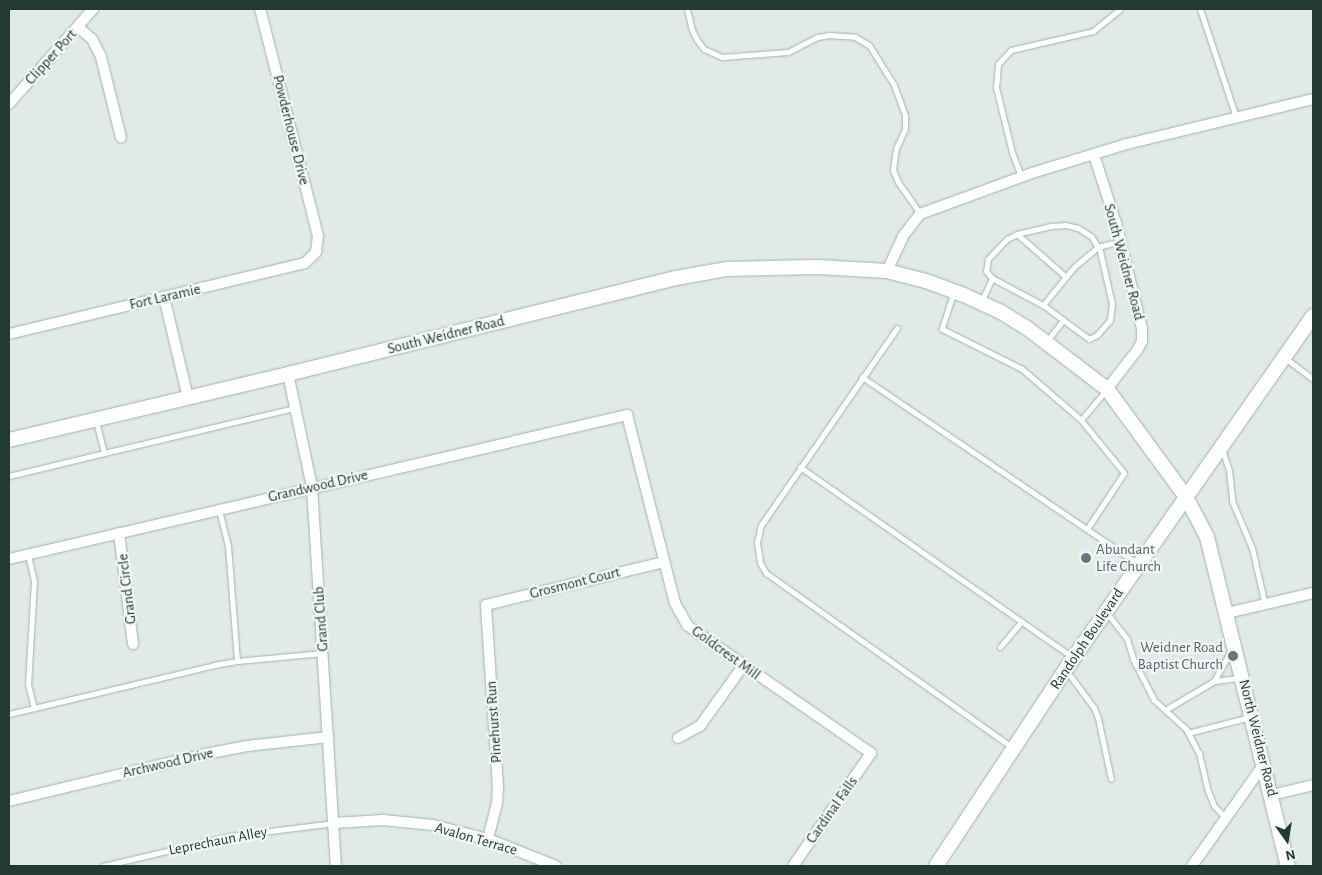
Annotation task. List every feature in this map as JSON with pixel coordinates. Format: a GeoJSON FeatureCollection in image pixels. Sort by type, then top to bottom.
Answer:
{"type":"FeatureCollection","features":[{"type":"Feature","properties":{"kind":"main road","name":"South Weidner Road"},"geometry":{"type":"LineString","coordinates":[[9,440],[288,374],[676,278],[727,269],[818,267],[887,271],[926,281],[981,302],[1020,324],[1107,389],[1186,497]]}},
{"type":"Feature","properties":{"kind":"main road","name":"Randolph Boulevard"},"geometry":{"type":"LineString","coordinates":[[936,866],[1073,658],[1138,564],[1222,449],[1284,358],[1311,323]]}},
{"type":"Feature","properties":{"kind":"main road","name":"North Weidner Road"},"geometry":{"type":"LineString","coordinates":[[1186,497],[1207,537],[1253,716],[1288,866]]}},
{"type":"Feature","properties":{"kind":"street","name":"Clipper Port"},"geometry":{"type":"LineString","coordinates":[[9,104],[93,9]]}},
{"type":"Feature","properties":{"kind":"street","name":"Powderhouse Drive"},"geometry":{"type":"LineString","coordinates":[[260,9],[318,236],[316,252]]}},
{"type":"Feature","properties":{"kind":"street"},"geometry":{"type":"LineString","coordinates":[[78,27],[92,39],[101,57],[121,138]]}},
{"type":"Feature","properties":{"kind":"street"},"geometry":{"type":"LineString","coordinates":[[887,271],[903,236],[920,214],[1021,177],[1127,144],[1313,99]]}},
{"type":"Feature","properties":{"kind":"street","name":"South Weidner Road"},"geometry":{"type":"LineString","coordinates":[[1094,155],[1138,309],[1142,341],[1107,389]]}},
{"type":"Feature","properties":{"kind":"street","name":"Fort Laramie"},"geometry":{"type":"LineString","coordinates":[[9,334],[305,264],[316,252]]}},
{"type":"Feature","properties":{"kind":"street"},"geometry":{"type":"LineString","coordinates":[[164,297],[188,398]]}},
{"type":"Feature","properties":{"kind":"street","name":"Grand Club"},"geometry":{"type":"LineString","coordinates":[[288,374],[312,487],[336,866]]}},
{"type":"Feature","properties":{"kind":"street","name":"Grandwood Drive"},"geometry":{"type":"LineString","coordinates":[[9,559],[627,415]]}},
{"type":"Feature","properties":{"kind":"street","name":"Goldcrest Mill"},"geometry":{"type":"LineString","coordinates":[[627,415],[675,603],[688,626],[743,666],[871,753]]}},
{"type":"Feature","properties":{"kind":"street","name":"Grand Circle"},"geometry":{"type":"LineString","coordinates":[[119,533],[133,644]]}},
{"type":"Feature","properties":{"kind":"street","name":"Grosmont Court"},"geometry":{"type":"LineString","coordinates":[[486,605],[664,562]]}},
{"type":"Feature","properties":{"kind":"street"},"geometry":{"type":"LineString","coordinates":[[1227,613],[1313,593]]}},
{"type":"Feature","properties":{"kind":"street","name":"Pinehurst Run"},"geometry":{"type":"LineString","coordinates":[[486,605],[498,787],[497,804],[488,839]]}},
{"type":"Feature","properties":{"kind":"street"},"geometry":{"type":"LineString","coordinates":[[678,738],[700,726],[743,666]]}},
{"type":"Feature","properties":{"kind":"street","name":"Archwood Drive"},"geometry":{"type":"LineString","coordinates":[[9,801],[200,755],[247,746],[329,737]]}},
{"type":"Feature","properties":{"kind":"street","name":"Cardinal Falls"},"geometry":{"type":"LineString","coordinates":[[793,866],[871,753]]}},
{"type":"Feature","properties":{"kind":"street"},"geometry":{"type":"LineString","coordinates":[[1192,866],[1264,764]]}},
{"type":"Feature","properties":{"kind":"street"},"geometry":{"type":"LineString","coordinates":[[1272,795],[1313,786]]}},
{"type":"Feature","properties":{"kind":"street","name":"Avalon Terrace"},"geometry":{"type":"LineString","coordinates":[[334,823],[383,820],[447,828],[488,839],[556,866]]}},
{"type":"Feature","properties":{"kind":"lane"},"geometry":{"type":"LineString","coordinates":[[687,9],[696,40],[704,49],[722,57],[788,52],[818,37],[829,35],[854,38],[870,45],[894,85],[905,116],[905,130],[896,148],[893,170],[898,182],[920,214]]}},
{"type":"Feature","properties":{"kind":"lane"},"geometry":{"type":"LineString","coordinates":[[1021,177],[1012,152],[996,88],[998,64],[1011,50],[1093,31],[1120,9]]}},
{"type":"Feature","properties":{"kind":"lane"},"geometry":{"type":"LineString","coordinates":[[1200,9],[1236,118]]}},
{"type":"Feature","properties":{"kind":"lane"},"geometry":{"type":"LineString","coordinates":[[1066,225],[1078,228],[1092,237],[1098,247],[1112,304],[1110,320],[1097,335],[1089,339],[1043,305],[992,278],[986,272],[988,259],[1007,239],[1017,234],[1051,226],[1066,225]]}},
{"type":"Feature","properties":{"kind":"lane"},"geometry":{"type":"LineString","coordinates":[[1017,234],[1066,277]]}},
{"type":"Feature","properties":{"kind":"lane"},"geometry":{"type":"LineString","coordinates":[[1043,305],[1066,277],[1098,247],[1120,241]]}},
{"type":"Feature","properties":{"kind":"lane"},"geometry":{"type":"LineString","coordinates":[[981,302],[992,278]]}},
{"type":"Feature","properties":{"kind":"lane"},"geometry":{"type":"LineString","coordinates":[[954,291],[942,329],[1022,369],[1081,420],[1124,473],[1087,528]]}},
{"type":"Feature","properties":{"kind":"lane"},"geometry":{"type":"LineString","coordinates":[[1046,342],[1063,320]]}},
{"type":"Feature","properties":{"kind":"lane"},"geometry":{"type":"LineString","coordinates":[[897,328],[761,525],[757,543],[760,564],[766,573],[1014,748]]}},
{"type":"Feature","properties":{"kind":"lane"},"geometry":{"type":"LineString","coordinates":[[1284,358],[1313,379]]}},
{"type":"Feature","properties":{"kind":"lane"},"geometry":{"type":"LineString","coordinates":[[862,377],[1138,564]]}},
{"type":"Feature","properties":{"kind":"lane"},"geometry":{"type":"LineString","coordinates":[[1081,420],[1107,389]]}},
{"type":"Feature","properties":{"kind":"lane"},"geometry":{"type":"LineString","coordinates":[[9,476],[295,408]]}},
{"type":"Feature","properties":{"kind":"lane"},"geometry":{"type":"LineString","coordinates":[[96,419],[104,453]]}},
{"type":"Feature","properties":{"kind":"lane"},"geometry":{"type":"LineString","coordinates":[[1222,449],[1229,470],[1232,501],[1252,548],[1265,605]]}},
{"type":"Feature","properties":{"kind":"lane"},"geometry":{"type":"LineString","coordinates":[[800,467],[1073,658]]}},
{"type":"Feature","properties":{"kind":"lane"},"geometry":{"type":"LineString","coordinates":[[219,509],[228,546],[237,661]]}},
{"type":"Feature","properties":{"kind":"lane"},"geometry":{"type":"LineString","coordinates":[[28,555],[34,581],[28,684],[34,708]]}},
{"type":"Feature","properties":{"kind":"lane"},"geometry":{"type":"LineString","coordinates":[[1106,612],[1127,639],[1133,659],[1154,700],[1188,733],[1199,753],[1208,791],[1214,806],[1226,818]]}},
{"type":"Feature","properties":{"kind":"lane"},"geometry":{"type":"LineString","coordinates":[[1000,647],[1021,622]]}},
{"type":"Feature","properties":{"kind":"lane"},"geometry":{"type":"LineString","coordinates":[[1214,680],[1222,663],[1230,655],[1234,642]]}},
{"type":"Feature","properties":{"kind":"lane"},"geometry":{"type":"LineString","coordinates":[[9,714],[237,661],[323,653]]}},
{"type":"Feature","properties":{"kind":"lane"},"geometry":{"type":"LineString","coordinates":[[1065,670],[1096,713],[1111,779]]}},
{"type":"Feature","properties":{"kind":"lane"},"geometry":{"type":"LineString","coordinates":[[1166,710],[1214,680],[1243,678]]}},
{"type":"Feature","properties":{"kind":"lane"},"geometry":{"type":"LineString","coordinates":[[1188,733],[1253,716]]}},
{"type":"Feature","properties":{"kind":"lane","name":"Leprechaun Alley"},"geometry":{"type":"LineString","coordinates":[[103,866],[230,836],[334,823]]}},
{"type":"Feature","properties":{"kind":"place","name":"Abundant Life Church"},"geometry":{"type":"Point","coordinates":[1086,558]}},
{"type":"Feature","properties":{"kind":"place","name":"Weidner Road Baptist Church"},"geometry":{"type":"Point","coordinates":[1233,656]}}]}
